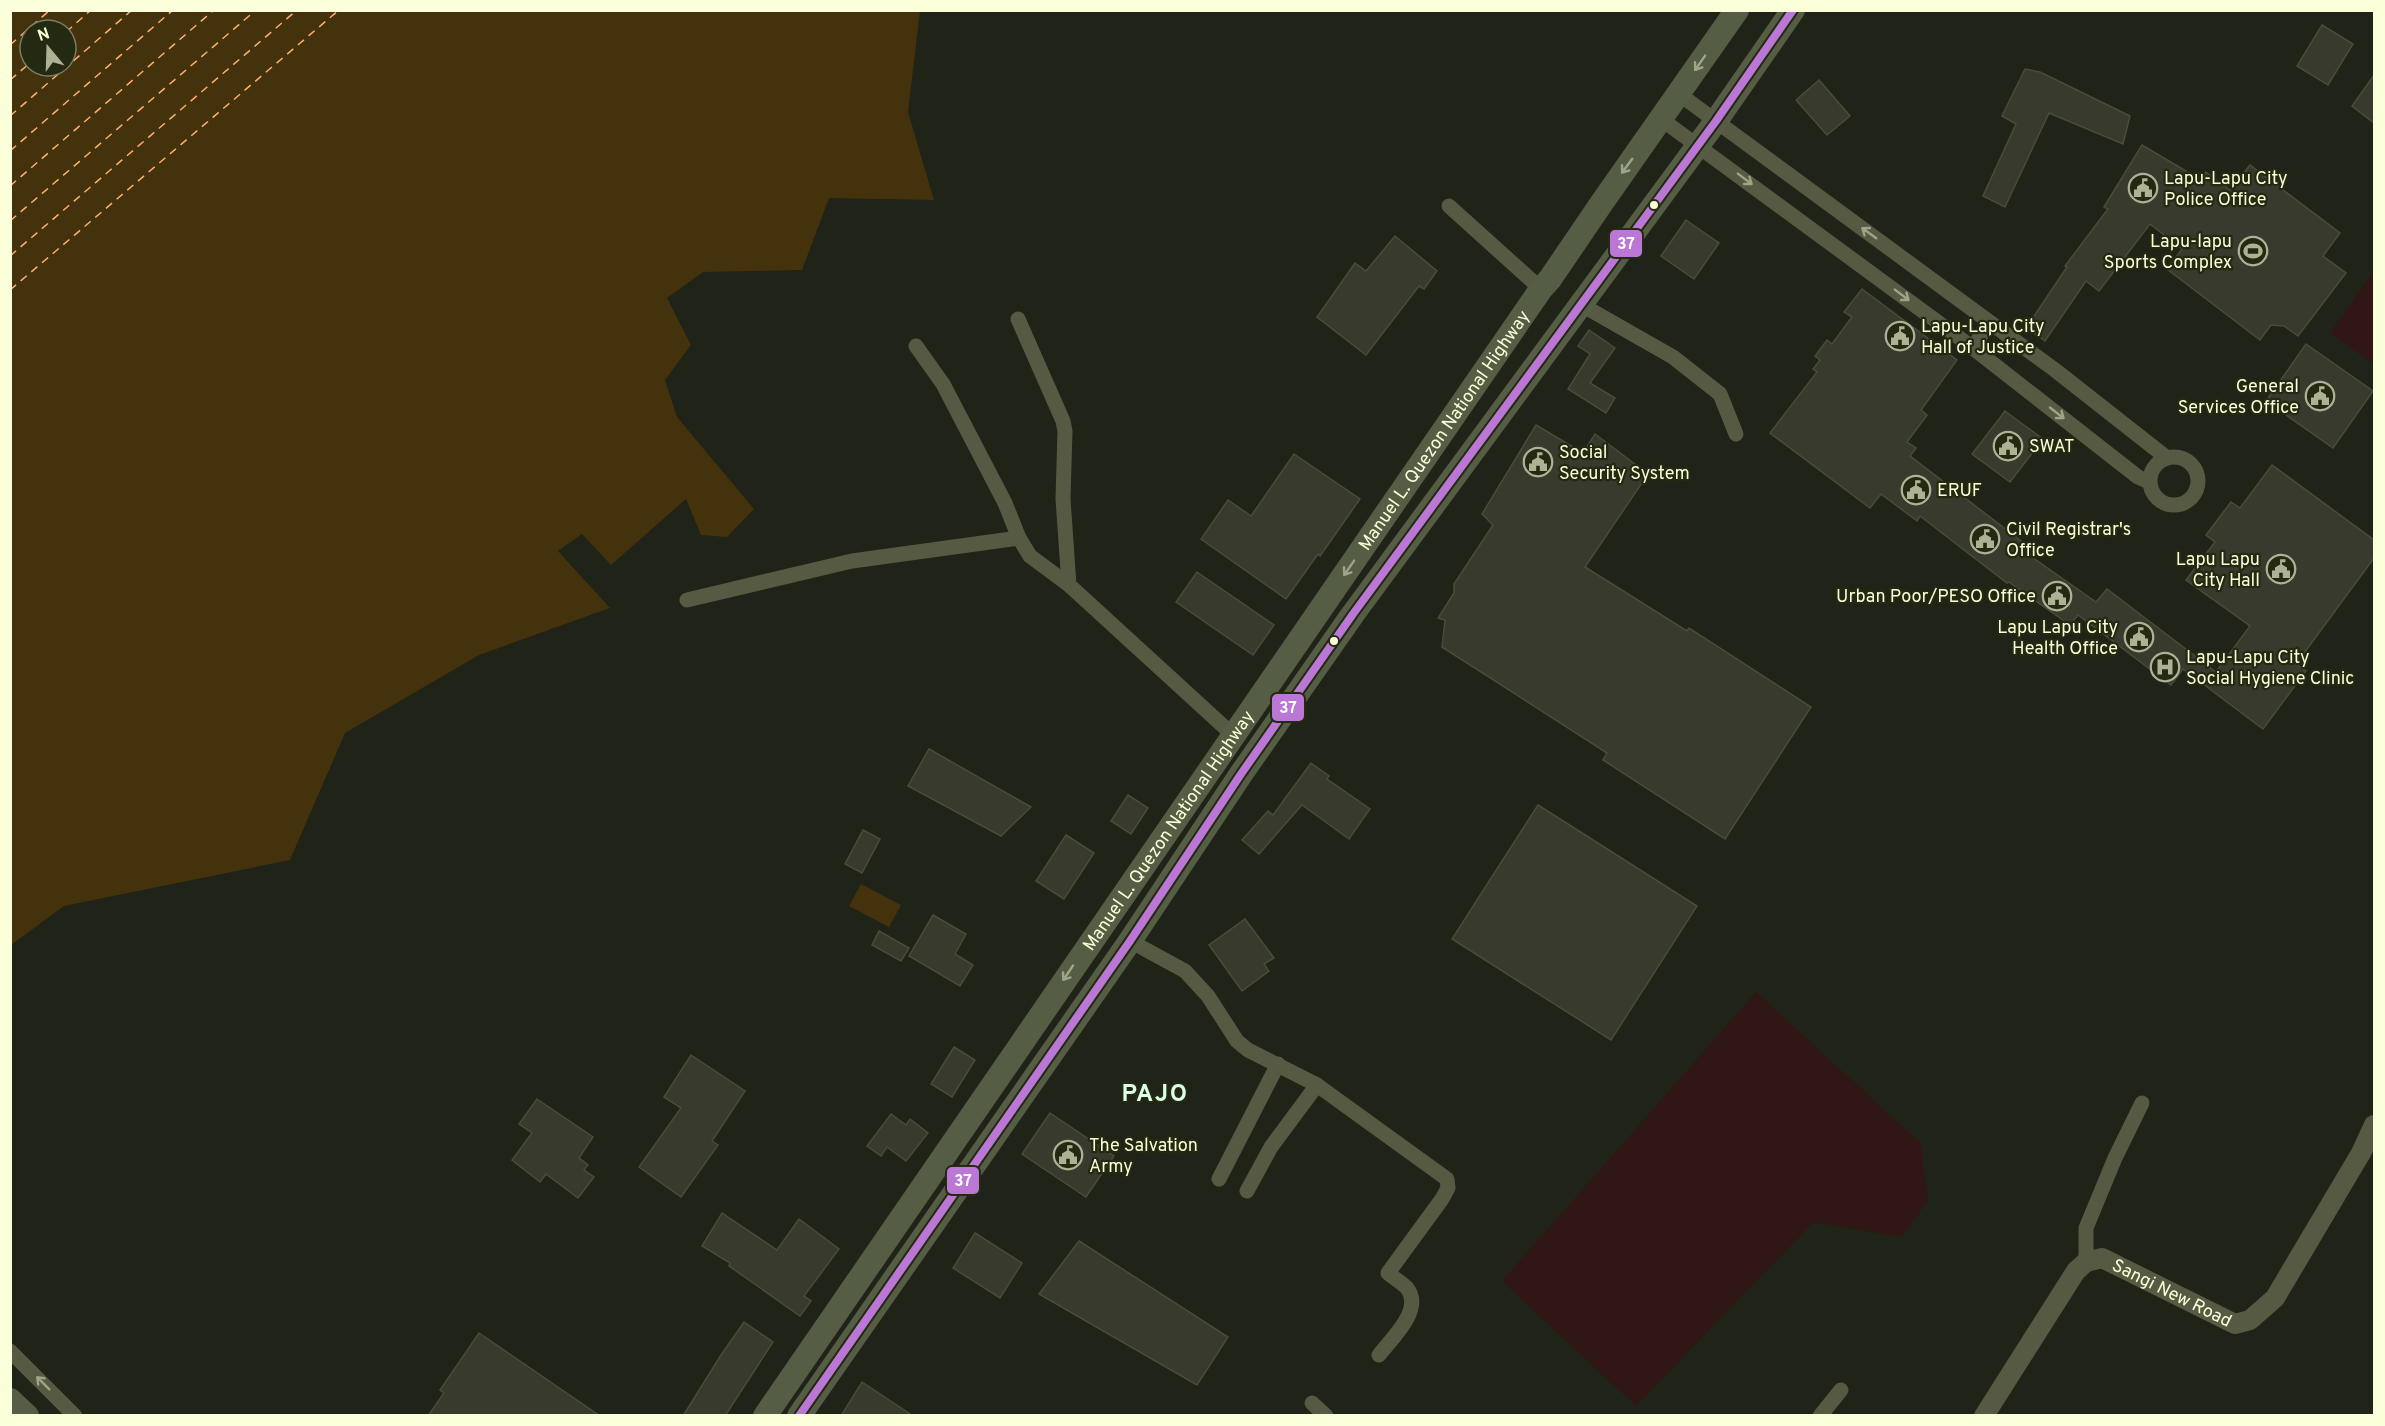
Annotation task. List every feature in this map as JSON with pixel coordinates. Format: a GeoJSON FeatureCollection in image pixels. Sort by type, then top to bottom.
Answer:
{"type":"FeatureCollection","features":[{"type":"Feature","properties":{"kind":"main road","name":"Manuel L. Quezon National Highway"},"geometry":{"type":"LineString","coordinates":[[765,1416],[1124,890],[1540,289],[1550,279],[1737,10]]}},
{"type":"Feature","properties":{"kind":"main road","name":"Manuel L. Quezon National Highway"},"geometry":{"type":"LineString","coordinates":[[802,1414],[1353,615],[1716,121],[1793,10]]}},
{"type":"Feature","properties":{"kind":"main road"},"geometry":{"type":"LineString","coordinates":[[1124,890],[1153,905]]}},
{"type":"Feature","properties":{"kind":"main road"},"geometry":{"type":"LineString","coordinates":[[747,1416],[927,1155],[936,1150],[946,1152]]}},
{"type":"Feature","properties":{"kind":"main road"},"geometry":{"type":"LineString","coordinates":[[10,1400],[27,1416]]}},
{"type":"Feature","properties":{"kind":"street"},"geometry":{"type":"LineString","coordinates":[[1678,94],[2064,377],[2168,458]]}},
{"type":"Feature","properties":{"kind":"street"},"geometry":{"type":"LineString","coordinates":[[1661,119],[1973,348],[2138,477],[2149,482]]}},
{"type":"Feature","properties":{"kind":"street"},"geometry":{"type":"LineString","coordinates":[[1449,206],[1540,289]]}},
{"type":"Feature","properties":{"kind":"street"},"geometry":{"type":"LineString","coordinates":[[1580,304],[1672,357],[1720,394],[1736,434]]}},
{"type":"Feature","properties":{"kind":"street"},"geometry":{"type":"LineString","coordinates":[[1018,319],[1063,421],[1065,431],[1063,498],[1069,585]]}},
{"type":"Feature","properties":{"kind":"street"},"geometry":{"type":"LineString","coordinates":[[1973,348],[1989,322]]}},
{"type":"Feature","properties":{"kind":"street"},"geometry":{"type":"LineString","coordinates":[[916,346],[943,384],[1030,556],[1069,585],[1233,735]]}},
{"type":"Feature","properties":{"kind":"street"},"geometry":{"type":"LineString","coordinates":[[2168,458],[2183,458],[2195,468],[2199,480],[2197,492],[2189,501],[2177,506],[2165,504],[2154,496],[2149,482],[2151,472],[2158,463],[2168,458]]}},
{"type":"Feature","properties":{"kind":"street"},"geometry":{"type":"LineString","coordinates":[[687,600],[852,561],[1019,538]]}},
{"type":"Feature","properties":{"kind":"street"},"geometry":{"type":"LineString","coordinates":[[1130,941],[1185,971],[1208,996],[1237,1041],[1248,1050],[1317,1085],[1447,1179],[1448,1188],[1442,1199],[1388,1273],[1408,1289],[1412,1302],[1410,1314],[1379,1355]]}},
{"type":"Feature","properties":{"kind":"street"},"geometry":{"type":"LineString","coordinates":[[1219,1179],[1278,1064]]}},
{"type":"Feature","properties":{"kind":"street"},"geometry":{"type":"LineString","coordinates":[[1247,1191],[1271,1147],[1317,1085]]}},
{"type":"Feature","properties":{"kind":"street"},"geometry":{"type":"LineString","coordinates":[[2086,1262],[2086,1227],[2115,1158],[2142,1103]]}},
{"type":"Feature","properties":{"kind":"street","name":"Sangi New Road"},"geometry":{"type":"LineString","coordinates":[[1984,1416],[2076,1271],[2086,1262],[2102,1258],[2235,1324],[2250,1320],[2275,1298],[2361,1153],[2374,1125]]}},
{"type":"Feature","properties":{"kind":"street"},"geometry":{"type":"LineString","coordinates":[[10,1351],[75,1416]]}},
{"type":"Feature","properties":{"kind":"street"},"geometry":{"type":"LineString","coordinates":[[1820,1416],[1841,1390]]}},
{"type":"Feature","properties":{"kind":"street"},"geometry":{"type":"LineString","coordinates":[[1312,1403],[1326,1416]]}},
{"type":"Feature","properties":{"kind":"shaded area"},"geometry":{"type":"Polygon","coordinates":[[[11,10],[920,11],[908,112],[934,200],[829,198],[802,270],[703,272],[667,298],[691,345],[665,380],[677,417],[754,509],[727,537],[701,535],[686,499],[611,565],[582,534],[558,551],[610,608],[479,655],[345,733],[290,860],[64,906],[11,945],[11,10]]]}},
{"type":"Feature","properties":{"kind":"shaded area"},"geometry":{"type":"Polygon","coordinates":[[[2374,270],[2374,364],[2330,333],[2374,270]]]}},
{"type":"Feature","properties":{"kind":"shaded area"},"geometry":{"type":"Polygon","coordinates":[[[861,884],[901,905],[889,927],[849,906],[861,884]]]}},
{"type":"Feature","properties":{"kind":"shaded area"},"geometry":{"type":"Polygon","coordinates":[[[1756,992],[1920,1143],[1928,1200],[1902,1237],[1813,1222],[1636,1406],[1502,1281],[1756,992]]]}},
{"type":"Feature","properties":{"kind":"building"},"geometry":{"type":"Polygon","coordinates":[[[2322,25],[2353,44],[2328,85],[2297,66],[2322,25]]]}},
{"type":"Feature","properties":{"kind":"building"},"geometry":{"type":"Polygon","coordinates":[[[2025,69],[2040,72],[2130,116],[2123,144],[2049,113],[2005,207],[1983,196],[2016,124],[2002,116],[2025,69]]]}},
{"type":"Feature","properties":{"kind":"building"},"geometry":{"type":"Polygon","coordinates":[[[2374,75],[2374,123],[2352,106],[2374,75]]]}},
{"type":"Feature","properties":{"kind":"building"},"geometry":{"type":"Polygon","coordinates":[[[1819,80],[1850,116],[1827,135],[1796,100],[1819,80]]]}},
{"type":"Feature","properties":{"kind":"building","name":"Lapu-lapu Sports Complex"},"geometry":{"type":"Polygon","coordinates":[[[2142,145],[2201,180],[2206,172],[2230,190],[2250,165],[2340,233],[2323,256],[2346,273],[2298,336],[2284,326],[2271,325],[2260,340],[2167,269],[2182,249],[2150,224],[2099,291],[2086,281],[2045,341],[2026,328],[2067,267],[2065,266],[2108,209],[2104,207],[2142,145]]]}},
{"type":"Feature","properties":{"kind":"building"},"geometry":{"type":"Polygon","coordinates":[[[1686,220],[1719,243],[1694,279],[1661,256],[1686,220]]]}},
{"type":"Feature","properties":{"kind":"building"},"geometry":{"type":"Polygon","coordinates":[[[1395,236],[1437,271],[1424,289],[1419,286],[1366,355],[1317,317],[1355,263],[1366,271],[1395,236]]]}},
{"type":"Feature","properties":{"kind":"building"},"geometry":{"type":"Polygon","coordinates":[[[1862,289],[1957,360],[1921,410],[1927,415],[1907,442],[1916,448],[1910,456],[2033,550],[2029,555],[2096,602],[2107,589],[2216,672],[2250,626],[2186,580],[2215,542],[2206,535],[2231,502],[2240,508],[2272,465],[2374,540],[2374,558],[2296,664],[2306,671],[2263,729],[2183,669],[2171,685],[2078,615],[2070,625],[2009,582],[2007,583],[1920,516],[1917,521],[1881,494],[1870,508],[1770,433],[1817,372],[1813,369],[1820,360],[1815,356],[1827,340],[1832,344],[1852,317],[1844,312],[1862,289]]]}},
{"type":"Feature","properties":{"kind":"building"},"geometry":{"type":"Polygon","coordinates":[[[1589,330],[1615,348],[1590,383],[1615,398],[1606,413],[1568,389],[1590,354],[1578,346],[1589,330]]]}},
{"type":"Feature","properties":{"kind":"building","name":"General Services Office"},"geometry":{"type":"Polygon","coordinates":[[[2306,344],[2373,391],[2333,448],[2266,401],[2306,344]]]}},
{"type":"Feature","properties":{"kind":"building","name":"SWAT"},"geometry":{"type":"Polygon","coordinates":[[[2005,411],[2043,439],[2010,482],[1972,454],[2005,411]]]}},
{"type":"Feature","properties":{"kind":"building"},"geometry":{"type":"Polygon","coordinates":[[[1536,425],[1583,453],[1595,434],[1648,474],[1585,567],[1687,631],[1689,628],[1811,707],[1725,839],[1603,760],[1607,753],[1442,647],[1445,620],[1438,618],[1454,593],[1454,584],[1493,525],[1482,514],[1536,425]]]}},
{"type":"Feature","properties":{"kind":"building"},"geometry":{"type":"Polygon","coordinates":[[[1294,454],[1360,499],[1286,599],[1201,539],[1228,500],[1251,516],[1294,454]]]}},
{"type":"Feature","properties":{"kind":"building"},"geometry":{"type":"Polygon","coordinates":[[[1197,572],[1274,625],[1253,655],[1176,602],[1197,572]]]}},
{"type":"Feature","properties":{"kind":"building"},"geometry":{"type":"Polygon","coordinates":[[[929,749],[1031,807],[1001,836],[908,786],[929,749]]]}},
{"type":"Feature","properties":{"kind":"building"},"geometry":{"type":"Polygon","coordinates":[[[1311,763],[1329,776],[1327,779],[1370,809],[1349,839],[1302,805],[1259,854],[1242,840],[1268,811],[1273,815],[1311,763]]]}},
{"type":"Feature","properties":{"kind":"building"},"geometry":{"type":"Polygon","coordinates":[[[1128,795],[1148,808],[1131,834],[1111,821],[1128,795]]]}},
{"type":"Feature","properties":{"kind":"building"},"geometry":{"type":"Polygon","coordinates":[[[1538,805],[1697,906],[1611,1040],[1452,939],[1538,805]]]}},
{"type":"Feature","properties":{"kind":"building"},"geometry":{"type":"Polygon","coordinates":[[[863,830],[880,839],[862,873],[845,864],[863,830]]]}},
{"type":"Feature","properties":{"kind":"building"},"geometry":{"type":"Polygon","coordinates":[[[1066,835],[1094,853],[1064,899],[1036,881],[1066,835]]]}},
{"type":"Feature","properties":{"kind":"building"},"geometry":{"type":"Polygon","coordinates":[[[933,915],[966,934],[955,954],[973,965],[960,986],[909,956],[933,915]]]}},
{"type":"Feature","properties":{"kind":"building"},"geometry":{"type":"Polygon","coordinates":[[[1245,919],[1274,958],[1264,964],[1269,971],[1242,991],[1209,945],[1245,919]]]}},
{"type":"Feature","properties":{"kind":"building"},"geometry":{"type":"Polygon","coordinates":[[[879,931],[909,948],[901,961],[872,945],[879,931]]]}},
{"type":"Feature","properties":{"kind":"building"},"geometry":{"type":"Polygon","coordinates":[[[954,1047],[975,1060],[952,1097],[931,1084],[954,1047]]]}},
{"type":"Feature","properties":{"kind":"building"},"geometry":{"type":"Polygon","coordinates":[[[691,1055],[745,1091],[712,1141],[718,1145],[681,1197],[639,1167],[681,1108],[664,1097],[691,1055]]]}},
{"type":"Feature","properties":{"kind":"building"},"geometry":{"type":"Polygon","coordinates":[[[537,1099],[593,1137],[579,1158],[588,1165],[584,1170],[594,1177],[578,1198],[546,1174],[540,1182],[512,1160],[532,1133],[519,1124],[537,1099]]]}},
{"type":"Feature","properties":{"kind":"building","name":"The Salvation Army"},"geometry":{"type":"Polygon","coordinates":[[[1050,1113],[1114,1156],[1086,1197],[1022,1154],[1050,1113]]]}},
{"type":"Feature","properties":{"kind":"building"},"geometry":{"type":"Polygon","coordinates":[[[891,1114],[906,1125],[910,1119],[928,1133],[906,1161],[887,1147],[881,1156],[867,1146],[891,1114]]]}},
{"type":"Feature","properties":{"kind":"building"},"geometry":{"type":"Polygon","coordinates":[[[722,1213],[777,1250],[799,1219],[839,1249],[804,1296],[811,1301],[800,1316],[729,1266],[730,1263],[702,1246],[722,1213]]]}},
{"type":"Feature","properties":{"kind":"building"},"geometry":{"type":"Polygon","coordinates":[[[975,1233],[1022,1263],[1000,1298],[953,1268],[975,1233]]]}},
{"type":"Feature","properties":{"kind":"building"},"geometry":{"type":"Polygon","coordinates":[[[1079,1241],[1228,1337],[1197,1385],[1039,1294],[1079,1241]]]}},
{"type":"Feature","properties":{"kind":"building"},"geometry":{"type":"Polygon","coordinates":[[[744,1322],[773,1342],[725,1416],[683,1416],[721,1355],[744,1322]]]}},
{"type":"Feature","properties":{"kind":"building"},"geometry":{"type":"Polygon","coordinates":[[[479,1333],[600,1416],[428,1416],[444,1393],[440,1390],[479,1333]]]}},
{"type":"Feature","properties":{"kind":"building"},"geometry":{"type":"Polygon","coordinates":[[[862,1382],[913,1416],[841,1416],[862,1382]]]}},
{"type":"Feature","properties":{"kind":"ferry route"},"geometry":{"type":"LineString","coordinates":[[10,45],[50,10]]}},
{"type":"Feature","properties":{"kind":"ferry route"},"geometry":{"type":"LineString","coordinates":[[78,21],[91,10]]}},
{"type":"Feature","properties":{"kind":"ferry route"},"geometry":{"type":"LineString","coordinates":[[10,116],[132,10]]}},
{"type":"Feature","properties":{"kind":"ferry route"},"geometry":{"type":"LineString","coordinates":[[10,151],[173,10]]}},
{"type":"Feature","properties":{"kind":"ferry route"},"geometry":{"type":"LineString","coordinates":[[10,186],[214,10]]}},
{"type":"Feature","properties":{"kind":"ferry route"},"geometry":{"type":"LineString","coordinates":[[10,221],[256,10]]}},
{"type":"Feature","properties":{"kind":"ferry route"},"geometry":{"type":"LineString","coordinates":[[10,256],[297,10]]}},
{"type":"Feature","properties":{"kind":"ferry route"},"geometry":{"type":"LineString","coordinates":[[10,290],[339,10]]}},
{"type":"Feature","properties":{"kind":"ferry route"},"geometry":{"type":"LineString","coordinates":[[10,80],[18,73]]}},
{"type":"Feature","properties":{"kind":"transit line","name":"37"},"geometry":{"type":"LineString","coordinates":[[799,1416],[1130,941],[1241,774],[1353,614],[1716,121],[1793,10]]}},
{"type":"Feature","properties":{"kind":"place","name":"Lapu-Lapu City Police Office"},"geometry":{"type":"Point","coordinates":[2143,188]}},
{"type":"Feature","properties":{"kind":"place","name":"Lapu-lapu Sports Complex"},"geometry":{"type":"Point","coordinates":[2253,251]}},
{"type":"Feature","properties":{"kind":"place","name":"Lapu-Lapu City Hall of Justice"},"geometry":{"type":"Point","coordinates":[1900,336]}},
{"type":"Feature","properties":{"kind":"place","name":"General Services Office"},"geometry":{"type":"Point","coordinates":[2320,396]}},
{"type":"Feature","properties":{"kind":"place","name":"SWAT"},"geometry":{"type":"Point","coordinates":[2008,446]}},
{"type":"Feature","properties":{"kind":"place","name":"Social Security System"},"geometry":{"type":"Point","coordinates":[1538,462]}},
{"type":"Feature","properties":{"kind":"place","name":"ERUF"},"geometry":{"type":"Point","coordinates":[1916,490]}},
{"type":"Feature","properties":{"kind":"place","name":"Civil Registrar's Office"},"geometry":{"type":"Point","coordinates":[1985,539]}},
{"type":"Feature","properties":{"kind":"place","name":"Lapu Lapu City Hall"},"geometry":{"type":"Point","coordinates":[2281,569]}},
{"type":"Feature","properties":{"kind":"place","name":"Urban Poor/PESO Office"},"geometry":{"type":"Point","coordinates":[2057,596]}},
{"type":"Feature","properties":{"kind":"place","name":"Lapu Lapu City Health Office"},"geometry":{"type":"Point","coordinates":[2139,637]}},
{"type":"Feature","properties":{"kind":"place","name":"Lapu-Lapu City Social Hygiene Clinic"},"geometry":{"type":"Point","coordinates":[2165,667]}},
{"type":"Feature","properties":{"kind":"place","name":"The Salvation Army"},"geometry":{"type":"Point","coordinates":[1068,1155]}},
{"type":"Feature","properties":{"kind":"district","name":"PAJO"},"geometry":{"type":"Point","coordinates":[1155,1093]}}]}
